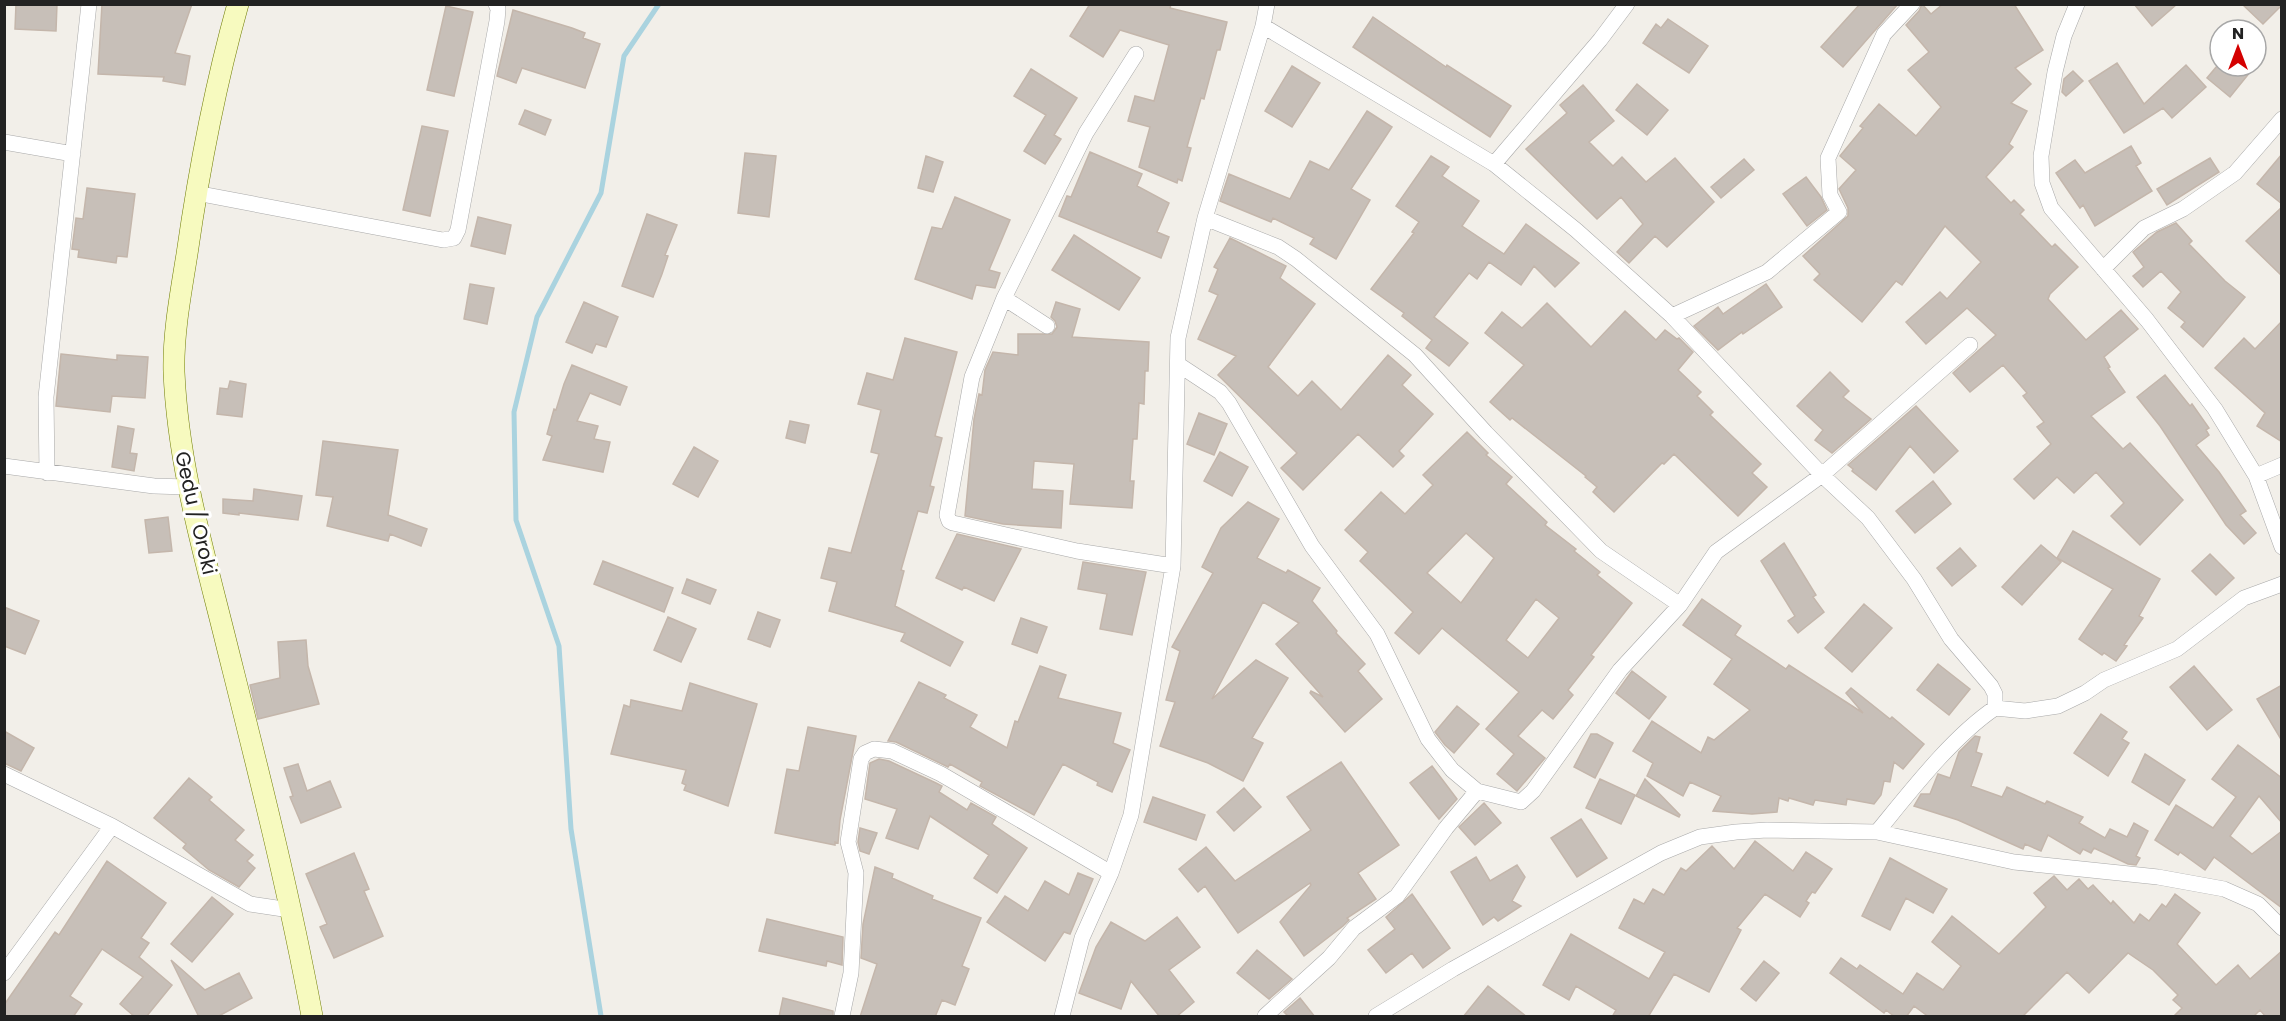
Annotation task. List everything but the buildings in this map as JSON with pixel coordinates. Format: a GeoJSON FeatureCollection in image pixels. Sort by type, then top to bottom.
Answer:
{"type":"FeatureCollection","features":[{"type":"Feature","properties":{"kind":"street"},"geometry":{"type":"LineString","coordinates":[[47,473],[46,397],[89,4]]}},
{"type":"Feature","properties":{"kind":"street","name":"Gedu / Oroki"},"geometry":{"type":"LineString","coordinates":[[238,4],[196,193],[180,299],[174,369],[178,430],[187,487],[290,910],[312,1017]]}},
{"type":"Feature","properties":{"kind":"street"},"geometry":{"type":"LineString","coordinates":[[196,193],[443,240],[454,238],[458,230],[497,21],[496,4]]}},
{"type":"Feature","properties":{"kind":"street"},"geometry":{"type":"LineString","coordinates":[[1062,1017],[1082,938],[1111,873],[1131,815],[1173,566],[1178,339],[1204,218],[1263,26],[1267,4]]}},
{"type":"Feature","properties":{"kind":"street"},"geometry":{"type":"LineString","coordinates":[[1494,164],[1600,40],[1627,4]]}},
{"type":"Feature","properties":{"kind":"street"},"geometry":{"type":"LineString","coordinates":[[1672,316],[1767,272],[1839,212],[1830,195],[1828,158],[1884,34],[1912,4]]}},
{"type":"Feature","properties":{"kind":"street"},"geometry":{"type":"LineString","coordinates":[[2077,4],[2064,36],[2055,72],[2041,156],[2042,183],[2051,208],[2147,320],[2215,408],[2256,476],[2282,548]]}},
{"type":"Feature","properties":{"kind":"street"},"geometry":{"type":"LineString","coordinates":[[1263,26],[1494,164],[1576,230],[1672,316],[1822,475],[1868,518],[1914,579],[1951,639],[1991,686],[1995,694],[1995,708]]}},
{"type":"Feature","properties":{"kind":"street"},"geometry":{"type":"LineString","coordinates":[[1136,54],[1086,133],[1004,298],[972,377],[947,518],[953,523],[1077,551],[1173,566]]}},
{"type":"Feature","properties":{"kind":"street"},"geometry":{"type":"LineString","coordinates":[[2103,269],[2144,228],[2183,209],[2235,173],[2282,119]]}},
{"type":"Feature","properties":{"kind":"street"},"geometry":{"type":"LineString","coordinates":[[4,142],[73,154]]}},
{"type":"Feature","properties":{"kind":"street"},"geometry":{"type":"LineString","coordinates":[[1204,218],[1278,247],[1415,355],[1486,433],[1601,551],[1680,605]]}},
{"type":"Feature","properties":{"kind":"street"},"geometry":{"type":"LineString","coordinates":[[1004,298],[1047,326]]}},
{"type":"Feature","properties":{"kind":"street"},"geometry":{"type":"LineString","coordinates":[[1179,365],[1220,392],[1229,403],[1312,546],[1377,634],[1428,739],[1452,770],[1477,791],[1521,802],[1533,791],[1620,670],[1680,605],[1716,552],[1822,475],[1970,345]]}},
{"type":"Feature","properties":{"kind":"street"},"geometry":{"type":"LineString","coordinates":[[2256,476],[2282,465]]}},
{"type":"Feature","properties":{"kind":"street"},"geometry":{"type":"LineString","coordinates":[[4,466],[154,486],[187,487]]}},
{"type":"Feature","properties":{"kind":"street"},"geometry":{"type":"LineString","coordinates":[[1877,832],[1924,776],[1981,717],[1995,708],[2025,711],[2058,706],[2085,693],[2104,680],[2177,649],[2244,598],[2282,584]]}},
{"type":"Feature","properties":{"kind":"street"},"geometry":{"type":"LineString","coordinates":[[842,1017],[851,973],[856,873],[848,842],[861,759],[866,753],[874,749],[892,751],[941,774],[1111,873]]}},
{"type":"Feature","properties":{"kind":"street"},"geometry":{"type":"LineString","coordinates":[[4,774],[112,826],[250,904],[290,910]]}},
{"type":"Feature","properties":{"kind":"street"},"geometry":{"type":"LineString","coordinates":[[1265,1017],[1329,958],[1354,928],[1397,896],[1446,828],[1477,791]]}},
{"type":"Feature","properties":{"kind":"street"},"geometry":{"type":"LineString","coordinates":[[4,973],[112,826]]}},
{"type":"Feature","properties":{"kind":"street"},"geometry":{"type":"LineString","coordinates":[[1376,1017],[1453,969],[1661,854],[1701,837],[1767,830],[1877,832],[2014,862],[2158,877],[2224,889],[2258,904],[2282,928]]}},
{"type":"Feature","properties":{"kind":"waterway"},"geometry":{"type":"LineString","coordinates":[[601,1016],[571,829],[559,646],[516,520],[514,412],[537,317],[601,193],[624,56],[659,4]]}}]}
